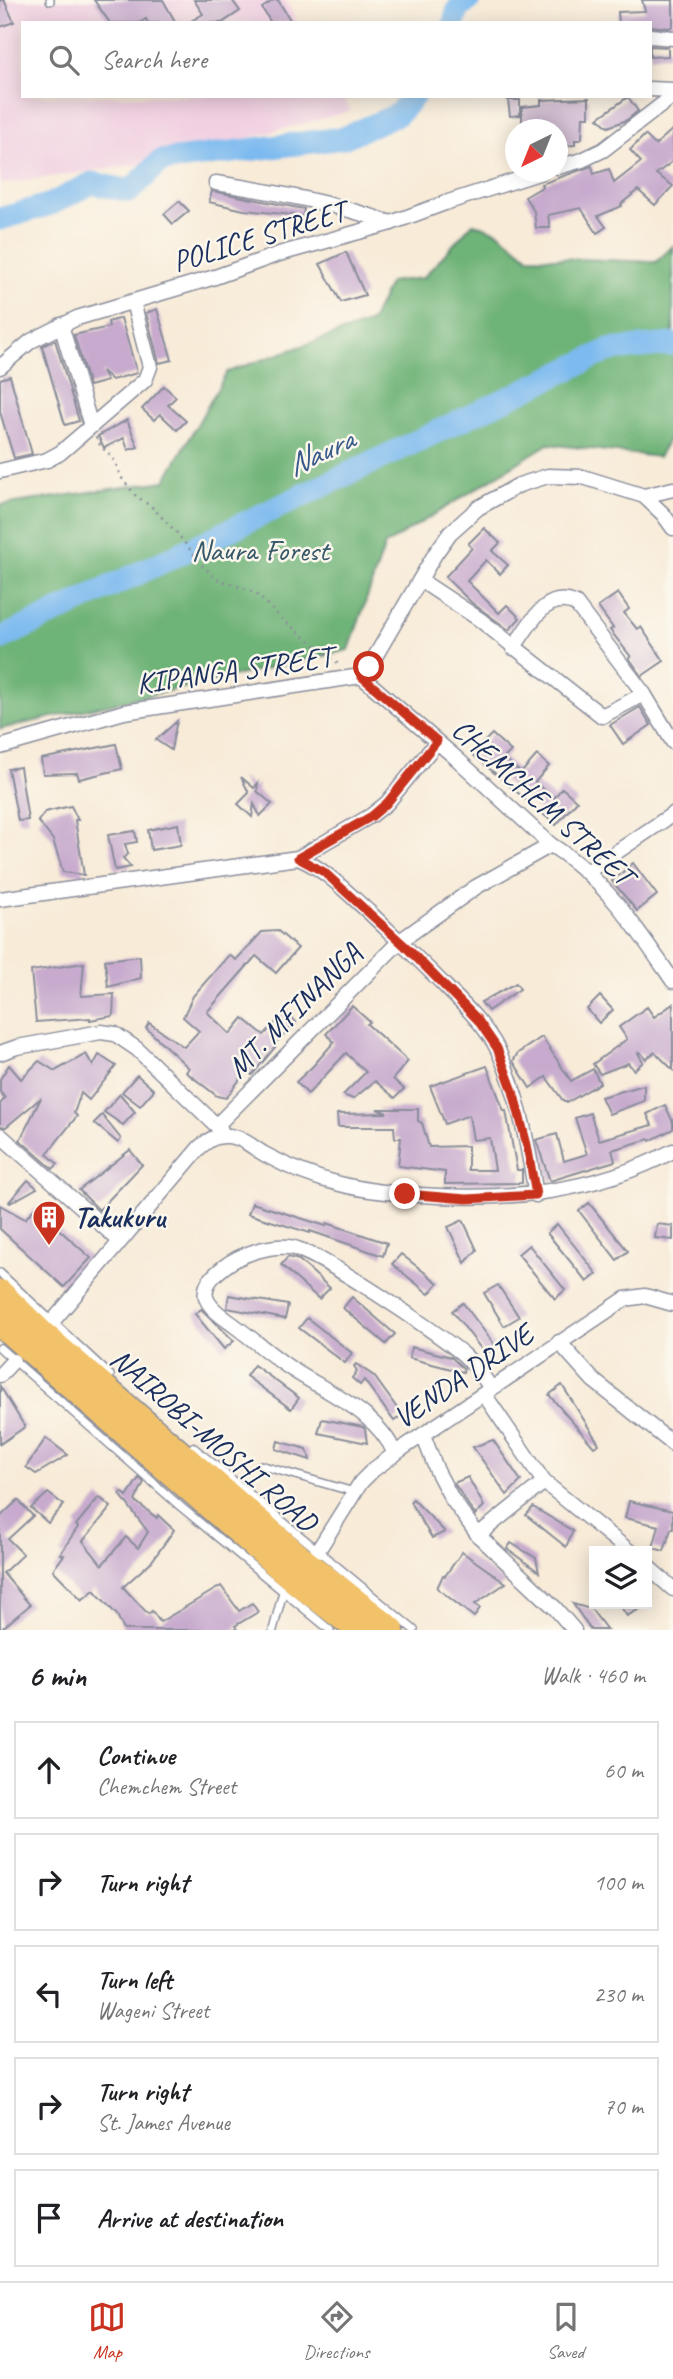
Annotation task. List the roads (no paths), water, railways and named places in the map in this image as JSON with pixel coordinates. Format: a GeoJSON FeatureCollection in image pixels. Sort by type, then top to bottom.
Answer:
{"type":"FeatureCollection","features":[{"type":"Feature","properties":{"kind":"highway","name":"NAIROBI-MOSHI ROAD"},"geometry":{"type":"LineString","coordinates":[[0,1293],[47,1329],[307,1564],[391,1630]]}},
{"type":"Feature","properties":{"kind":"highway","name":"NAIROBI-MOSHI ROAD"},"geometry":{"type":"LineString","coordinates":[[0,1323],[295,1580],[359,1630]]}},
{"type":"Feature","properties":{"kind":"street"},"geometry":{"type":"LineString","coordinates":[[652,36],[673,38]]}},
{"type":"Feature","properties":{"kind":"street"},"geometry":{"type":"LineString","coordinates":[[652,89],[673,90]]}},
{"type":"Feature","properties":{"kind":"street"},"geometry":{"type":"LineString","coordinates":[[568,164],[603,150],[673,96]]}},
{"type":"Feature","properties":{"kind":"street","name":"POLICE STREET"},"geometry":{"type":"LineString","coordinates":[[0,367],[31,341],[61,325],[279,254],[391,223],[512,182]]}},
{"type":"Feature","properties":{"kind":"street"},"geometry":{"type":"LineString","coordinates":[[216,183],[275,192],[391,223]]}},
{"type":"Feature","properties":{"kind":"street"},"geometry":{"type":"LineString","coordinates":[[0,471],[47,460],[60,453],[139,387],[149,374],[150,367],[133,302]]}},
{"type":"Feature","properties":{"kind":"street"},"geometry":{"type":"LineString","coordinates":[[61,325],[91,426]]}},
{"type":"Feature","properties":{"kind":"street","name":"KIPANGA STREET"},"geometry":{"type":"LineString","coordinates":[[0,747],[124,712],[357,678],[369,667],[450,533],[478,508],[519,485],[548,476],[583,477],[644,496]]}},
{"type":"Feature","properties":{"kind":"street"},"geometry":{"type":"LineString","coordinates":[[644,496],[673,489]]}},
{"type":"Feature","properties":{"kind":"street"},"geometry":{"type":"LineString","coordinates":[[644,496],[673,528]]}},
{"type":"Feature","properties":{"kind":"street"},"geometry":{"type":"LineString","coordinates":[[420,580],[480,619],[513,648],[602,716],[644,694]]}},
{"type":"Feature","properties":{"kind":"street"},"geometry":{"type":"LineString","coordinates":[[513,648],[540,611],[557,600],[566,599],[576,604],[644,694],[673,742]]}},
{"type":"Feature","properties":{"kind":"street","name":"CHEMCHEM STREET"},"geometry":{"type":"LineString","coordinates":[[357,678],[437,741],[551,845],[568,856],[611,895],[673,981]]}},
{"type":"Feature","properties":{"kind":"street"},"geometry":{"type":"LineString","coordinates":[[0,899],[303,860],[372,816],[387,803],[437,741]]}},
{"type":"Feature","properties":{"kind":"street"},"geometry":{"type":"LineString","coordinates":[[587,872],[673,814]]}},
{"type":"Feature","properties":{"kind":"street","name":"MT. MFINANGA"},"geometry":{"type":"LineString","coordinates":[[47,1329],[200,1147],[222,1130],[400,941],[476,887],[551,845]]}},
{"type":"Feature","properties":{"kind":"street"},"geometry":{"type":"LineString","coordinates":[[303,860],[324,872],[400,941],[477,1019],[497,1048],[513,1091],[536,1195]]}},
{"type":"Feature","properties":{"kind":"street"},"geometry":{"type":"LineString","coordinates":[[0,1053],[16,1047],[101,1032],[115,1034],[137,1049],[222,1130],[295,1168],[337,1184],[370,1192],[467,1199],[536,1195],[586,1184],[653,1161],[673,1151]]}},
{"type":"Feature","properties":{"kind":"street"},"geometry":{"type":"LineString","coordinates":[[0,1135],[120,1241]]}},
{"type":"Feature","properties":{"kind":"street"},"geometry":{"type":"LineString","coordinates":[[395,1454],[390,1442],[367,1418],[289,1367],[208,1303],[206,1285],[224,1266],[237,1258],[276,1248],[291,1247],[303,1250],[348,1276],[451,1344],[475,1365],[487,1391],[544,1482],[623,1546]]}},
{"type":"Feature","properties":{"kind":"street","name":"VENDA DRIVE"},"geometry":{"type":"LineString","coordinates":[[317,1552],[354,1492],[373,1470],[395,1454],[625,1299],[645,1296],[673,1304]]}},
{"type":"Feature","properties":{"kind":"street"},"geometry":{"type":"LineString","coordinates":[[559,1342],[593,1380],[673,1444]]}},
{"type":"Feature","properties":{"kind":"street"},"geometry":{"type":"LineString","coordinates":[[0,1375],[13,1361]]}},
{"type":"Feature","properties":{"kind":"street"},"geometry":{"type":"LineString","coordinates":[[423,1435],[436,1471],[478,1535],[555,1608],[574,1630]]}},
{"type":"Feature","properties":{"kind":"street"},"geometry":{"type":"LineString","coordinates":[[478,1535],[544,1482]]}},
{"type":"Feature","properties":{"kind":"street"},"geometry":{"type":"LineString","coordinates":[[652,1570],[673,1589]]}},
{"type":"Feature","properties":{"kind":"lane"},"geometry":{"type":"LineString","coordinates":[[0,1273],[47,1329],[119,1384]]}},
{"type":"Feature","properties":{"kind":"lane"},"geometry":{"type":"LineString","coordinates":[[0,1348],[181,1507],[330,1630]]}},
{"type":"Feature","properties":{"kind":"lane"},"geometry":{"type":"LineString","coordinates":[[190,1445],[414,1630]]}},
{"type":"Feature","properties":{"kind":"lane"},"geometry":{"type":"LineString","coordinates":[[260,1465],[354,1492]]}},
{"type":"Feature","properties":{"kind":"lane"},"geometry":{"type":"LineString","coordinates":[[273,1630],[283,1592]]}},
{"type":"Feature","properties":{"kind":"waterway"},"geometry":{"type":"LineString","coordinates":[[455,21],[458,9],[469,0]]}},
{"type":"Feature","properties":{"kind":"waterway"},"geometry":{"type":"LineString","coordinates":[[0,219],[51,204],[92,183],[130,191],[161,161],[343,138],[398,114],[412,98]]}},
{"type":"Feature","properties":{"kind":"waterway","name":"Naura"},"geometry":{"type":"LineString","coordinates":[[0,639],[609,350],[673,344]]}},
{"type":"Feature","properties":{"kind":"place","name":"Takukuru"},"geometry":{"type":"Point","coordinates":[49,1247]}},
{"type":"Feature","properties":{"kind":"park label","name":"Naura Forest"},"geometry":{"type":"Point","coordinates":[260,550]}}]}
